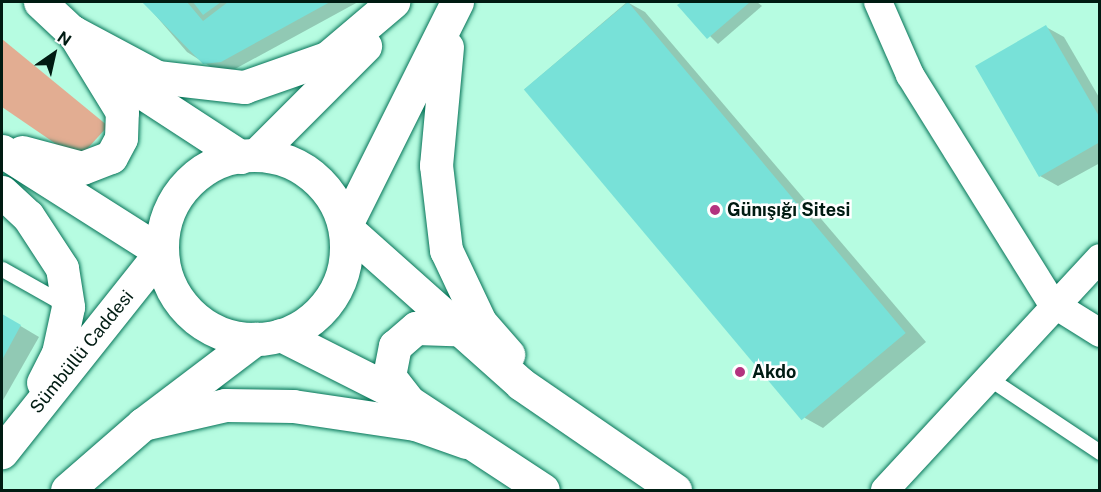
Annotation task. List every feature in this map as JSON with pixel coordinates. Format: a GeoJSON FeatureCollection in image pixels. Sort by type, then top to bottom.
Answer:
{"type":"FeatureCollection","features":[{"type":"Feature","properties":{"kind":"main road"},"geometry":{"type":"LineString","coordinates":[[40,2],[123,80],[249,156],[287,160],[313,176],[333,199],[345,227],[346,258],[338,287],[321,312],[268,337],[143,424],[67,490]]}},
{"type":"Feature","properties":{"kind":"main road"},"geometry":{"type":"LineString","coordinates":[[73,32],[157,77],[244,87],[327,58],[393,2]]}},
{"type":"Feature","properties":{"kind":"main road"},"geometry":{"type":"LineString","coordinates":[[399,2],[331,85],[249,156],[199,172],[178,194],[165,222],[161,252],[168,282],[184,308],[208,328],[268,337],[410,402],[466,442],[543,490]]}},
{"type":"Feature","properties":{"kind":"main road"},"geometry":{"type":"LineString","coordinates":[[345,227],[455,6]]}},
{"type":"Feature","properties":{"kind":"main road"},"geometry":{"type":"LineString","coordinates":[[455,6],[436,165],[447,250],[480,322],[554,407]]}},
{"type":"Feature","properties":{"kind":"main road"},"geometry":{"type":"LineString","coordinates":[[2,148],[82,168],[111,157],[121,138],[122,112],[73,32]]}},
{"type":"Feature","properties":{"kind":"main road"},"geometry":{"type":"LineString","coordinates":[[2,148],[161,252]]}},
{"type":"Feature","properties":{"kind":"main road"},"geometry":{"type":"LineString","coordinates":[[2,192],[28,216],[62,268],[68,307],[58,353],[9,442]]}},
{"type":"Feature","properties":{"kind":"main road"},"geometry":{"type":"LineString","coordinates":[[345,227],[454,329],[554,407],[675,490]]}},
{"type":"Feature","properties":{"kind":"main road","name":"Sümbüllü Caddesi"},"geometry":{"type":"LineString","coordinates":[[9,442],[161,252]]}},
{"type":"Feature","properties":{"kind":"main road"},"geometry":{"type":"LineString","coordinates":[[410,402],[389,376],[395,346],[416,328],[454,329]]}},
{"type":"Feature","properties":{"kind":"main road"},"geometry":{"type":"LineString","coordinates":[[143,424],[225,405],[293,406],[415,424],[466,442]]}},
{"type":"Feature","properties":{"kind":"street"},"geometry":{"type":"LineString","coordinates":[[878,2],[910,75],[1052,303],[1100,333]]}},
{"type":"Feature","properties":{"kind":"street"},"geometry":{"type":"LineString","coordinates":[[885,490],[1052,303],[1100,258]]}},
{"type":"Feature","properties":{"kind":"lane"},"geometry":{"type":"LineString","coordinates":[[2,269],[68,307]]}},
{"type":"Feature","properties":{"kind":"lane"},"geometry":{"type":"LineString","coordinates":[[987,377],[1100,452]]}},
{"type":"Feature","properties":{"kind":"shaded area"},"geometry":{"type":"Polygon","coordinates":[[[2,39],[108,126],[78,159],[2,107],[2,39]]]}},
{"type":"Feature","properties":{"kind":"building"},"geometry":{"type":"Polygon","coordinates":[[[142,2],[187,2],[203,21],[228,2],[330,2],[221,62],[203,64],[142,2]]]}},
{"type":"Feature","properties":{"kind":"building"},"geometry":{"type":"Polygon","coordinates":[[[193,2],[221,2],[203,15],[193,2]]]}},
{"type":"Feature","properties":{"kind":"building","name":"Günışığı Sitesi"},"geometry":{"type":"Polygon","coordinates":[[[628,2],[906,333],[802,420],[524,89],[628,2]]]}},
{"type":"Feature","properties":{"kind":"building"},"geometry":{"type":"Polygon","coordinates":[[[682,2],[750,2],[707,39],[677,5],[682,2]]]}},
{"type":"Feature","properties":{"kind":"building"},"geometry":{"type":"Polygon","coordinates":[[[1046,25],[1100,118],[1100,142],[1039,177],[975,66],[1046,25]]]}},
{"type":"Feature","properties":{"kind":"building"},"geometry":{"type":"Polygon","coordinates":[[[2,314],[21,325],[2,360],[2,314]]]}},
{"type":"Feature","properties":{"kind":"place","name":"Günışığı Sitesi"},"geometry":{"type":"Point","coordinates":[715,210]}},
{"type":"Feature","properties":{"kind":"place","name":"Akdo"},"geometry":{"type":"Point","coordinates":[740,372]}}]}
